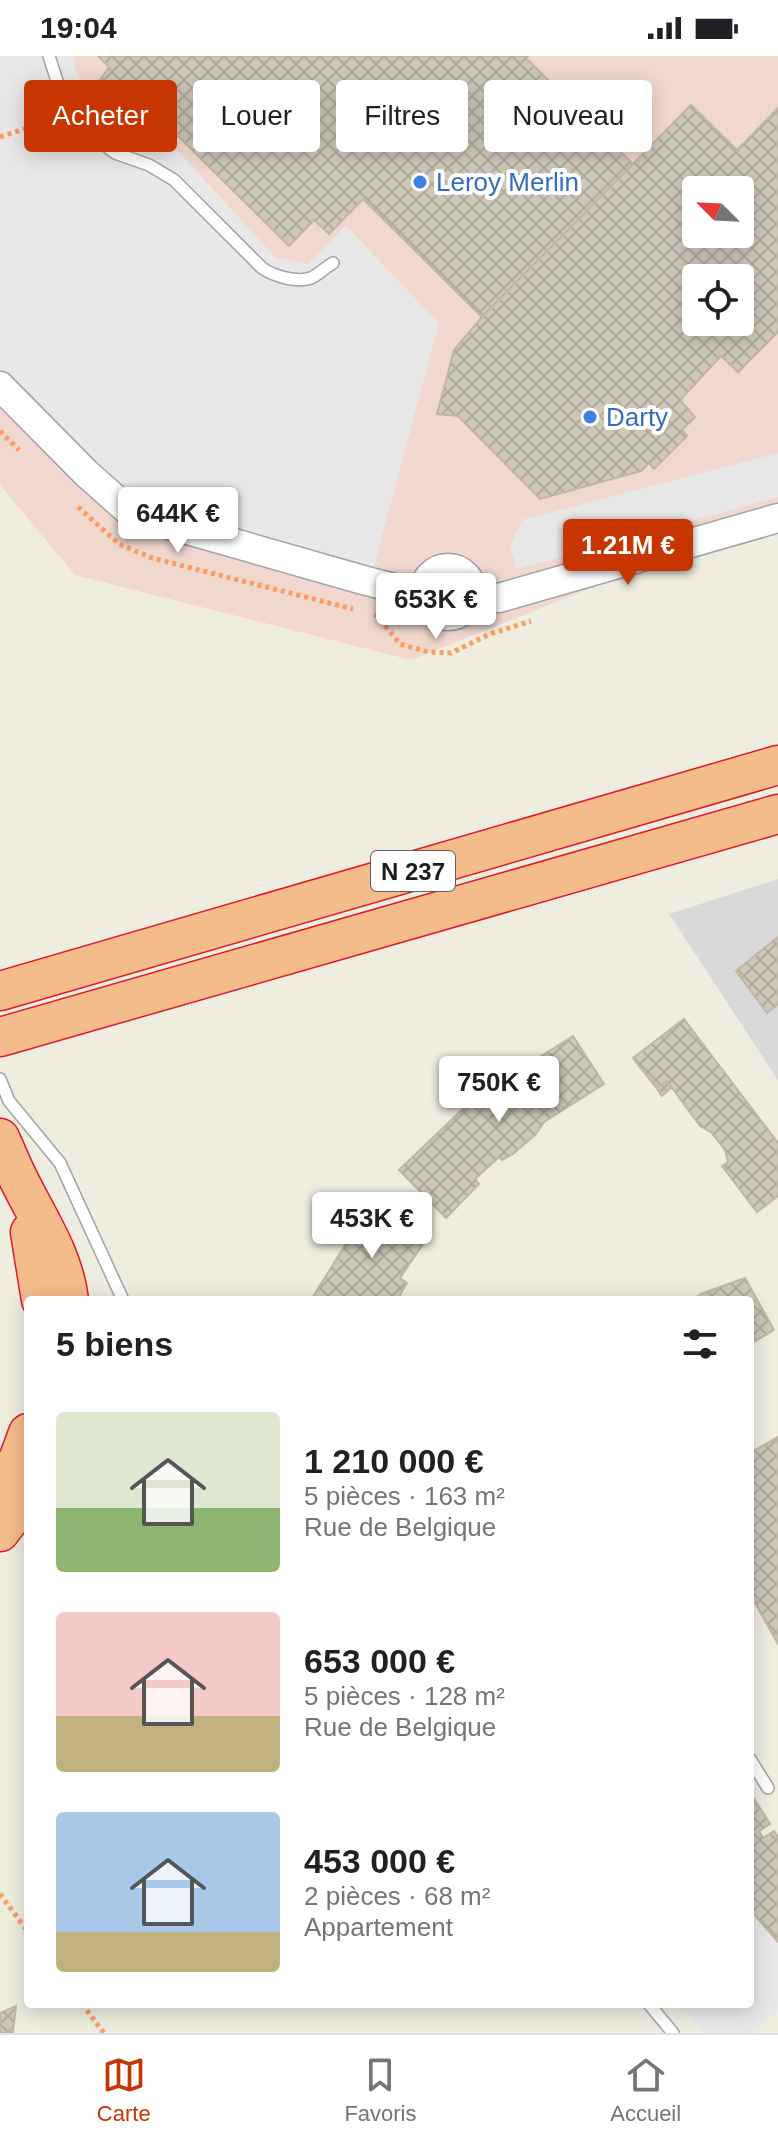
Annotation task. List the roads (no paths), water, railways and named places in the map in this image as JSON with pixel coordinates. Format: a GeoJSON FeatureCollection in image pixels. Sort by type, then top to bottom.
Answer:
{"type":"FeatureCollection","features":[{"type":"Feature","properties":{"kind":"highway","name":"N 237"},"geometry":{"type":"LineString","coordinates":[[0,991],[778,765]]}},
{"type":"Feature","properties":{"kind":"highway","name":"N 237"},"geometry":{"type":"LineString","coordinates":[[0,1037],[778,814]]}},
{"type":"Feature","properties":{"kind":"highway"},"geometry":{"type":"LineString","coordinates":[[0,1138],[50,1239],[67,1282],[69,1296]]}},
{"type":"Feature","properties":{"kind":"highway"},"geometry":{"type":"LineString","coordinates":[[20,1182],[40,1296]]}},
{"type":"Feature","properties":{"kind":"highway"},"geometry":{"type":"LineString","coordinates":[[0,1486],[18,1460],[24,1444]]}},
{"type":"Feature","properties":{"kind":"highway"},"geometry":{"type":"LineString","coordinates":[[0,1532],[24,1500]]}},
{"type":"Feature","properties":{"kind":"street"},"geometry":{"type":"LineString","coordinates":[[0,386],[86,473],[132,514],[406,591],[424,592],[427,579],[433,574],[454,568],[471,583],[472,595],[499,598],[778,518]]}},
{"type":"Feature","properties":{"kind":"lane"},"geometry":{"type":"LineString","coordinates":[[49,56],[59,87],[72,112],[92,135],[115,153],[149,165],[174,180],[262,268],[272,275],[311,278],[333,263]]}},
{"type":"Feature","properties":{"kind":"lane"},"geometry":{"type":"LineString","coordinates":[[0,1079],[9,1101],[60,1163],[121,1296]]}},
{"type":"Feature","properties":{"kind":"lane"},"geometry":{"type":"LineString","coordinates":[[754,1765],[768,1788]]}},
{"type":"Feature","properties":{"kind":"lane"},"geometry":{"type":"LineString","coordinates":[[652,2008],[673,2033]]}},
{"type":"Feature","properties":{"kind":"place","name":"Leroy Merlin"},"geometry":{"type":"Point","coordinates":[420,182]}},
{"type":"Feature","properties":{"kind":"place","name":"Darty"},"geometry":{"type":"Point","coordinates":[590,417]}}]}
